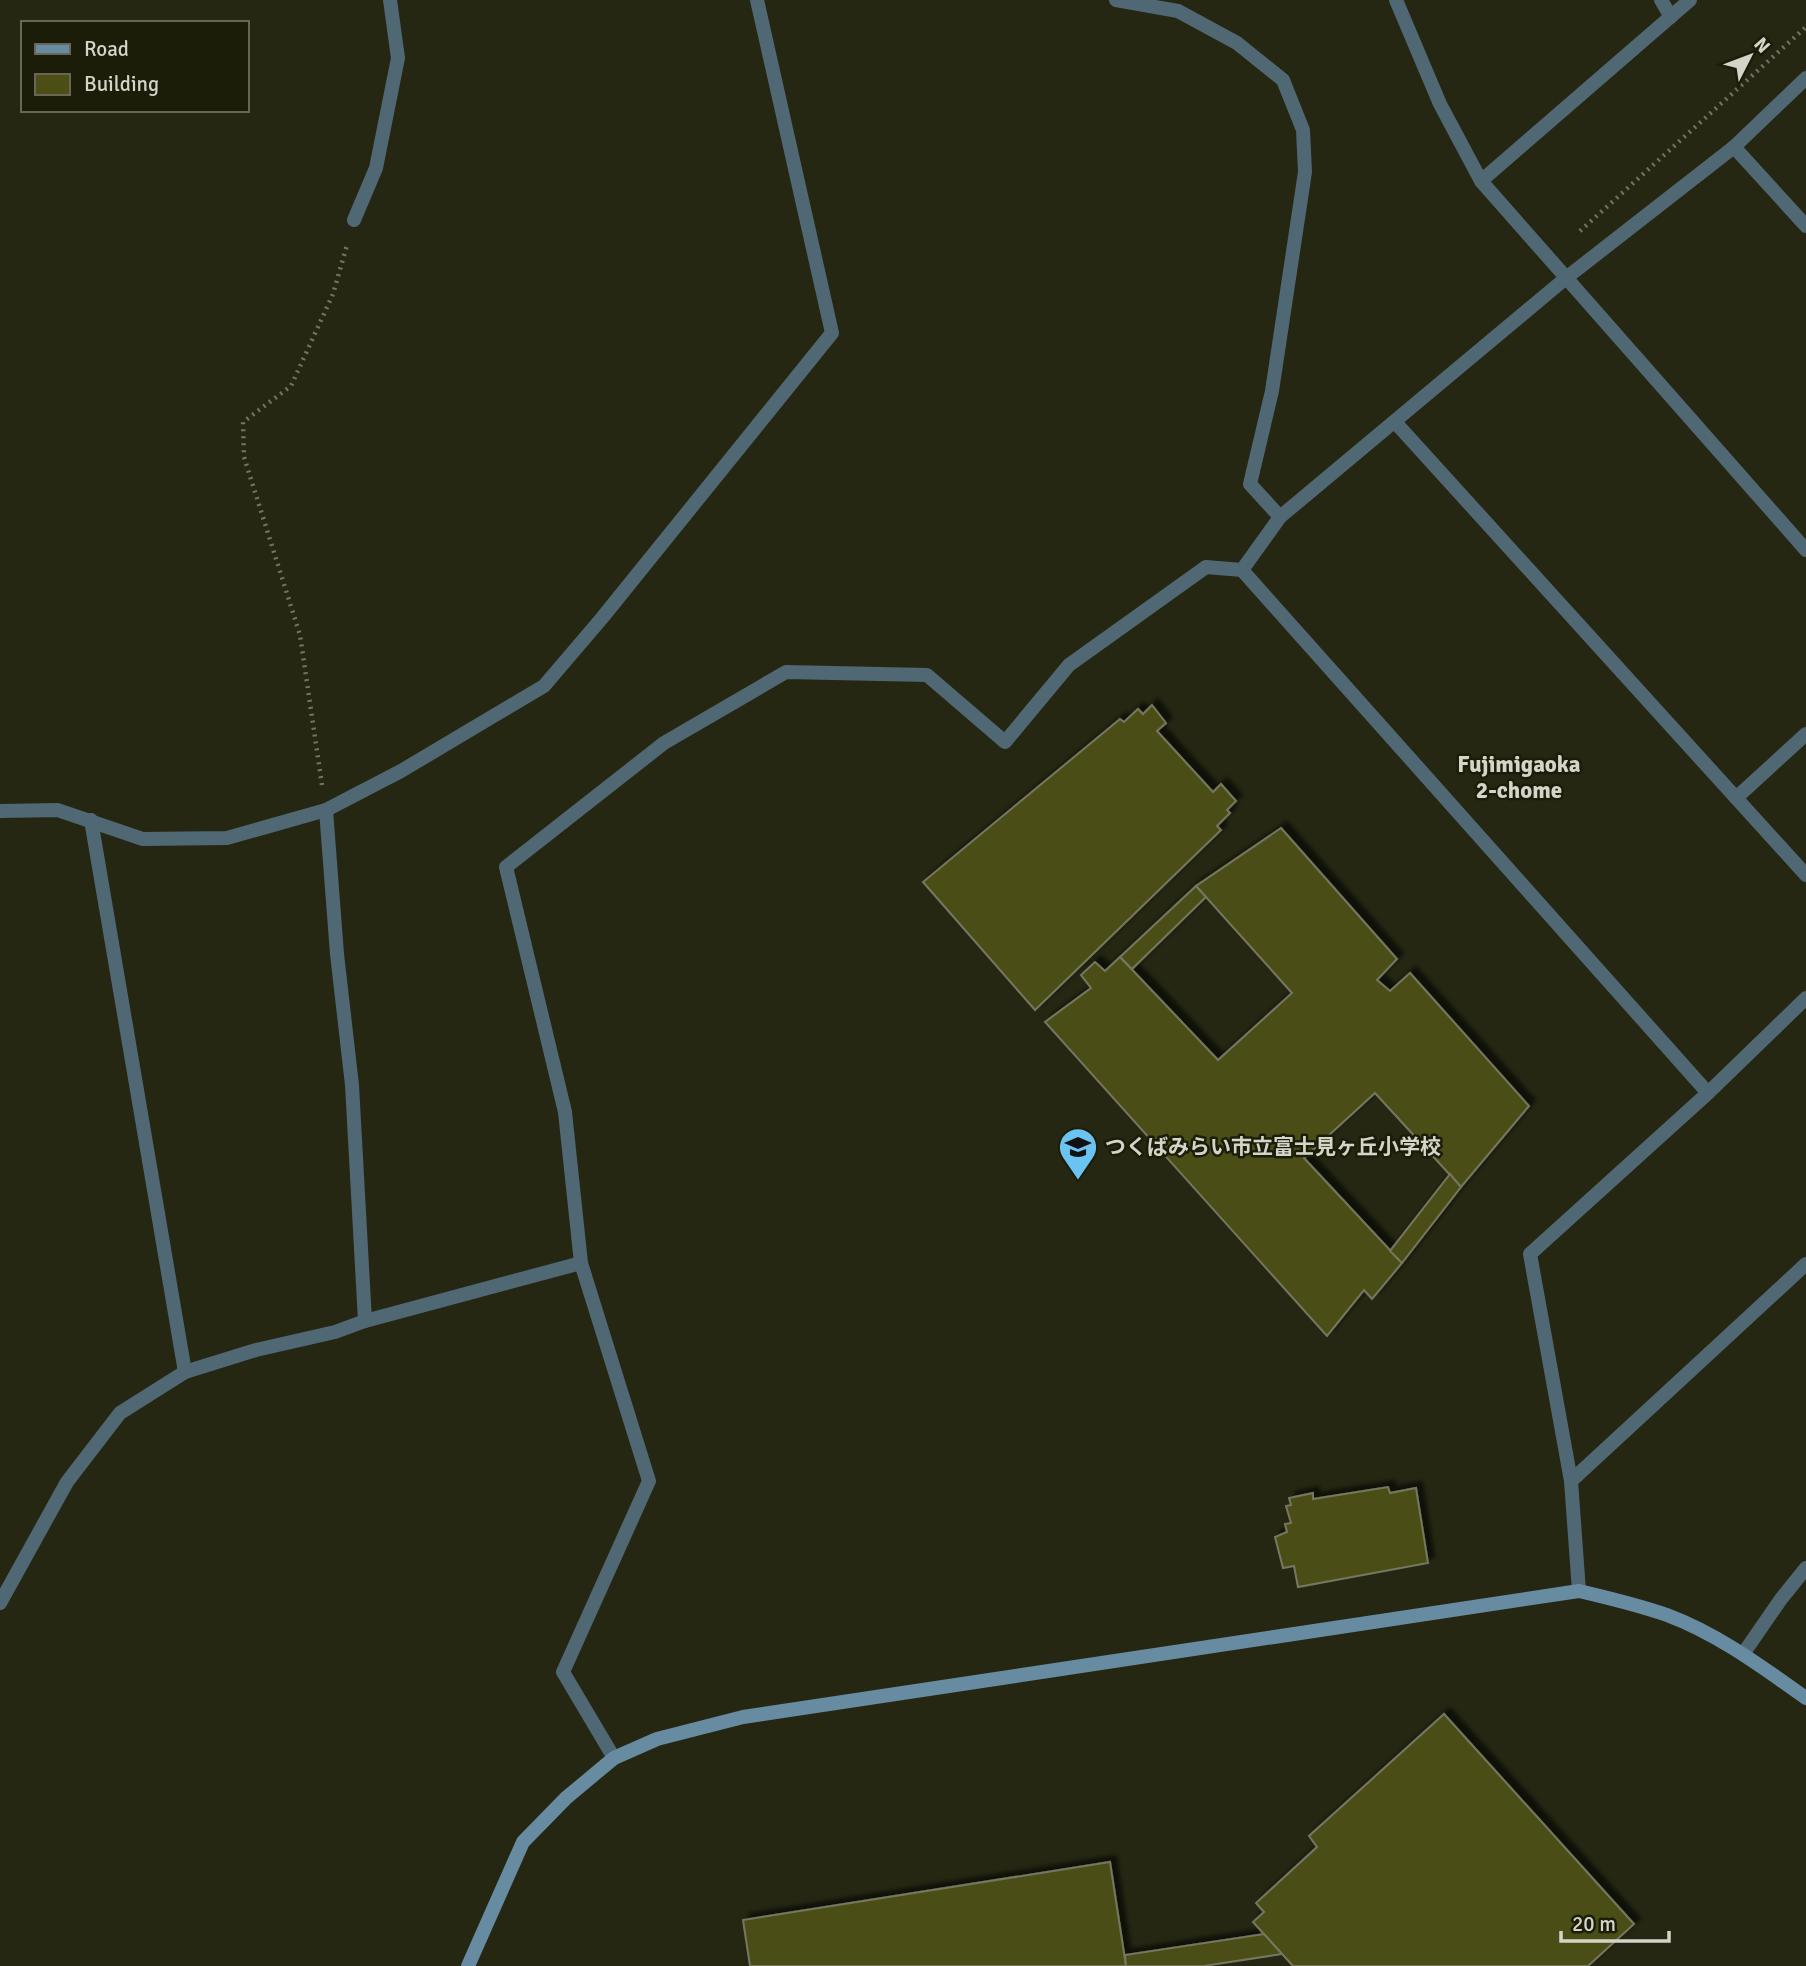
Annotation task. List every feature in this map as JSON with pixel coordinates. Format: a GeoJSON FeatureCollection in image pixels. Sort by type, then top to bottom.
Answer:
{"type":"FeatureCollection","features":[{"type":"Feature","properties":{"kind":"street"},"geometry":{"type":"LineString","coordinates":[[354,219],[376,168],[398,58],[390,0]]}},
{"type":"Feature","properties":{"kind":"street"},"geometry":{"type":"LineString","coordinates":[[0,811],[58,810],[143,839],[226,838],[326,810],[401,771],[544,685],[602,618],[832,334],[757,0]]}},
{"type":"Feature","properties":{"kind":"street"},"geometry":{"type":"LineString","coordinates":[[1116,0],[1178,11],[1237,43],[1283,80],[1303,130],[1305,172],[1272,391],[1250,484],[1280,517]]}},
{"type":"Feature","properties":{"kind":"street"},"geometry":{"type":"LineString","coordinates":[[1178,11],[1190,0]]}},
{"type":"Feature","properties":{"kind":"street"},"geometry":{"type":"LineString","coordinates":[[1396,0],[1440,104],[1481,181],[1806,550]]}},
{"type":"Feature","properties":{"kind":"street"},"geometry":{"type":"LineString","coordinates":[[1661,0],[1671,17]]}},
{"type":"Feature","properties":{"kind":"street"},"geometry":{"type":"LineString","coordinates":[[1481,181],[1690,0]]}},
{"type":"Feature","properties":{"kind":"street"},"geometry":{"type":"LineString","coordinates":[[1242,570],[1280,517],[1566,278],[1734,147],[1806,78]]}},
{"type":"Feature","properties":{"kind":"street"},"geometry":{"type":"LineString","coordinates":[[1734,147],[1806,226]]}},
{"type":"Feature","properties":{"kind":"street"},"geometry":{"type":"LineString","coordinates":[[1395,422],[1806,875]]}},
{"type":"Feature","properties":{"kind":"street"},"geometry":{"type":"LineString","coordinates":[[614,1758],[564,1672],[649,1481],[581,1263],[565,1112],[506,866],[664,743],[786,672],[927,674],[1005,742],[1069,665],[1206,567],[1242,570],[1709,1093]]}},
{"type":"Feature","properties":{"kind":"street"},"geometry":{"type":"LineString","coordinates":[[1736,798],[1806,734]]}},
{"type":"Feature","properties":{"kind":"street"},"geometry":{"type":"LineString","coordinates":[[326,810],[337,954],[352,1085],[365,1321]]}},
{"type":"Feature","properties":{"kind":"street"},"geometry":{"type":"LineString","coordinates":[[92,820],[184,1372]]}},
{"type":"Feature","properties":{"kind":"street"},"geometry":{"type":"LineString","coordinates":[[1579,1591],[1571,1480],[1530,1254],[1709,1093],[1806,998]]}},
{"type":"Feature","properties":{"kind":"street"},"geometry":{"type":"LineString","coordinates":[[0,1603],[67,1482],[120,1413],[184,1372],[256,1350],[335,1332],[365,1321],[581,1263]]}},
{"type":"Feature","properties":{"kind":"street"},"geometry":{"type":"LineString","coordinates":[[1571,1480],[1806,1264]]}},
{"type":"Feature","properties":{"kind":"street"},"geometry":{"type":"LineString","coordinates":[[1743,1654],[1781,1599],[1806,1569]]}},
{"type":"Feature","properties":{"kind":"street"},"geometry":{"type":"LineString","coordinates":[[468,1966],[523,1842],[566,1798],[614,1758],[657,1739],[743,1717],[1579,1591],[1623,1601],[1669,1616],[1743,1654],[1806,1698]]}},
{"type":"Feature","properties":{"kind":"path"},"geometry":{"type":"LineString","coordinates":[[326,810],[300,635],[244,457],[243,422],[291,386],[332,294],[354,219]]}},
{"type":"Feature","properties":{"kind":"building"},"geometry":{"type":"Polygon","coordinates":[[[1152,705],[1166,723],[1157,731],[1213,792],[1221,784],[1236,801],[1227,810],[1230,813],[1217,826],[1221,830],[1035,1010],[923,882],[1120,719],[1124,722],[1138,709],[1143,714],[1152,705]]]}},
{"type":"Feature","properties":{"kind":"building"},"geometry":{"type":"Polygon","coordinates":[[[1281,828],[1397,959],[1377,980],[1390,991],[1410,973],[1529,1106],[1461,1187],[1375,1093],[1304,1158],[1402,1263],[1372,1299],[1364,1290],[1327,1336],[1045,1022],[1091,988],[1081,975],[1095,962],[1105,971],[1120,957],[1218,1060],[1292,993],[1196,886],[1281,828]]]}},
{"type":"Feature","properties":{"kind":"building"},"geometry":{"type":"Polygon","coordinates":[[[1196,886],[1206,897],[1132,969],[1120,957],[1196,886]]]}},
{"type":"Feature","properties":{"kind":"building"},"geometry":{"type":"Polygon","coordinates":[[[1450,1174],[1461,1187],[1402,1263],[1390,1251],[1450,1174]]]}},
{"type":"Feature","properties":{"kind":"building"},"geometry":{"type":"Polygon","coordinates":[[[1388,1487],[1390,1493],[1416,1488],[1428,1563],[1298,1587],[1294,1566],[1283,1568],[1275,1537],[1287,1532],[1285,1524],[1291,1523],[1286,1506],[1291,1505],[1289,1498],[1313,1493],[1313,1499],[1388,1487]]]}},
{"type":"Feature","properties":{"kind":"building"},"geometry":{"type":"Polygon","coordinates":[[[1444,1714],[1634,1924],[1588,1966],[1293,1966],[1253,1922],[1264,1912],[1256,1903],[1317,1847],[1309,1836],[1444,1714]]]}},
{"type":"Feature","properties":{"kind":"building"},"geometry":{"type":"Polygon","coordinates":[[[1110,1862],[1126,1966],[750,1966],[743,1920],[1110,1862]]]}},
{"type":"Feature","properties":{"kind":"building"},"geometry":{"type":"Polygon","coordinates":[[[1264,1934],[1282,1954],[1204,1966],[1126,1966],[1125,1955],[1264,1934]]]}},
{"type":"Feature","properties":{"kind":"place","name":"つくばみらい市立富士見ヶ丘小学校"},"geometry":{"type":"Point","coordinates":[1078,1181]}},
{"type":"Feature","properties":{"kind":"district","name":"Fujimigaoka 2-chome"},"geometry":{"type":"Point","coordinates":[1519,777]}}]}
